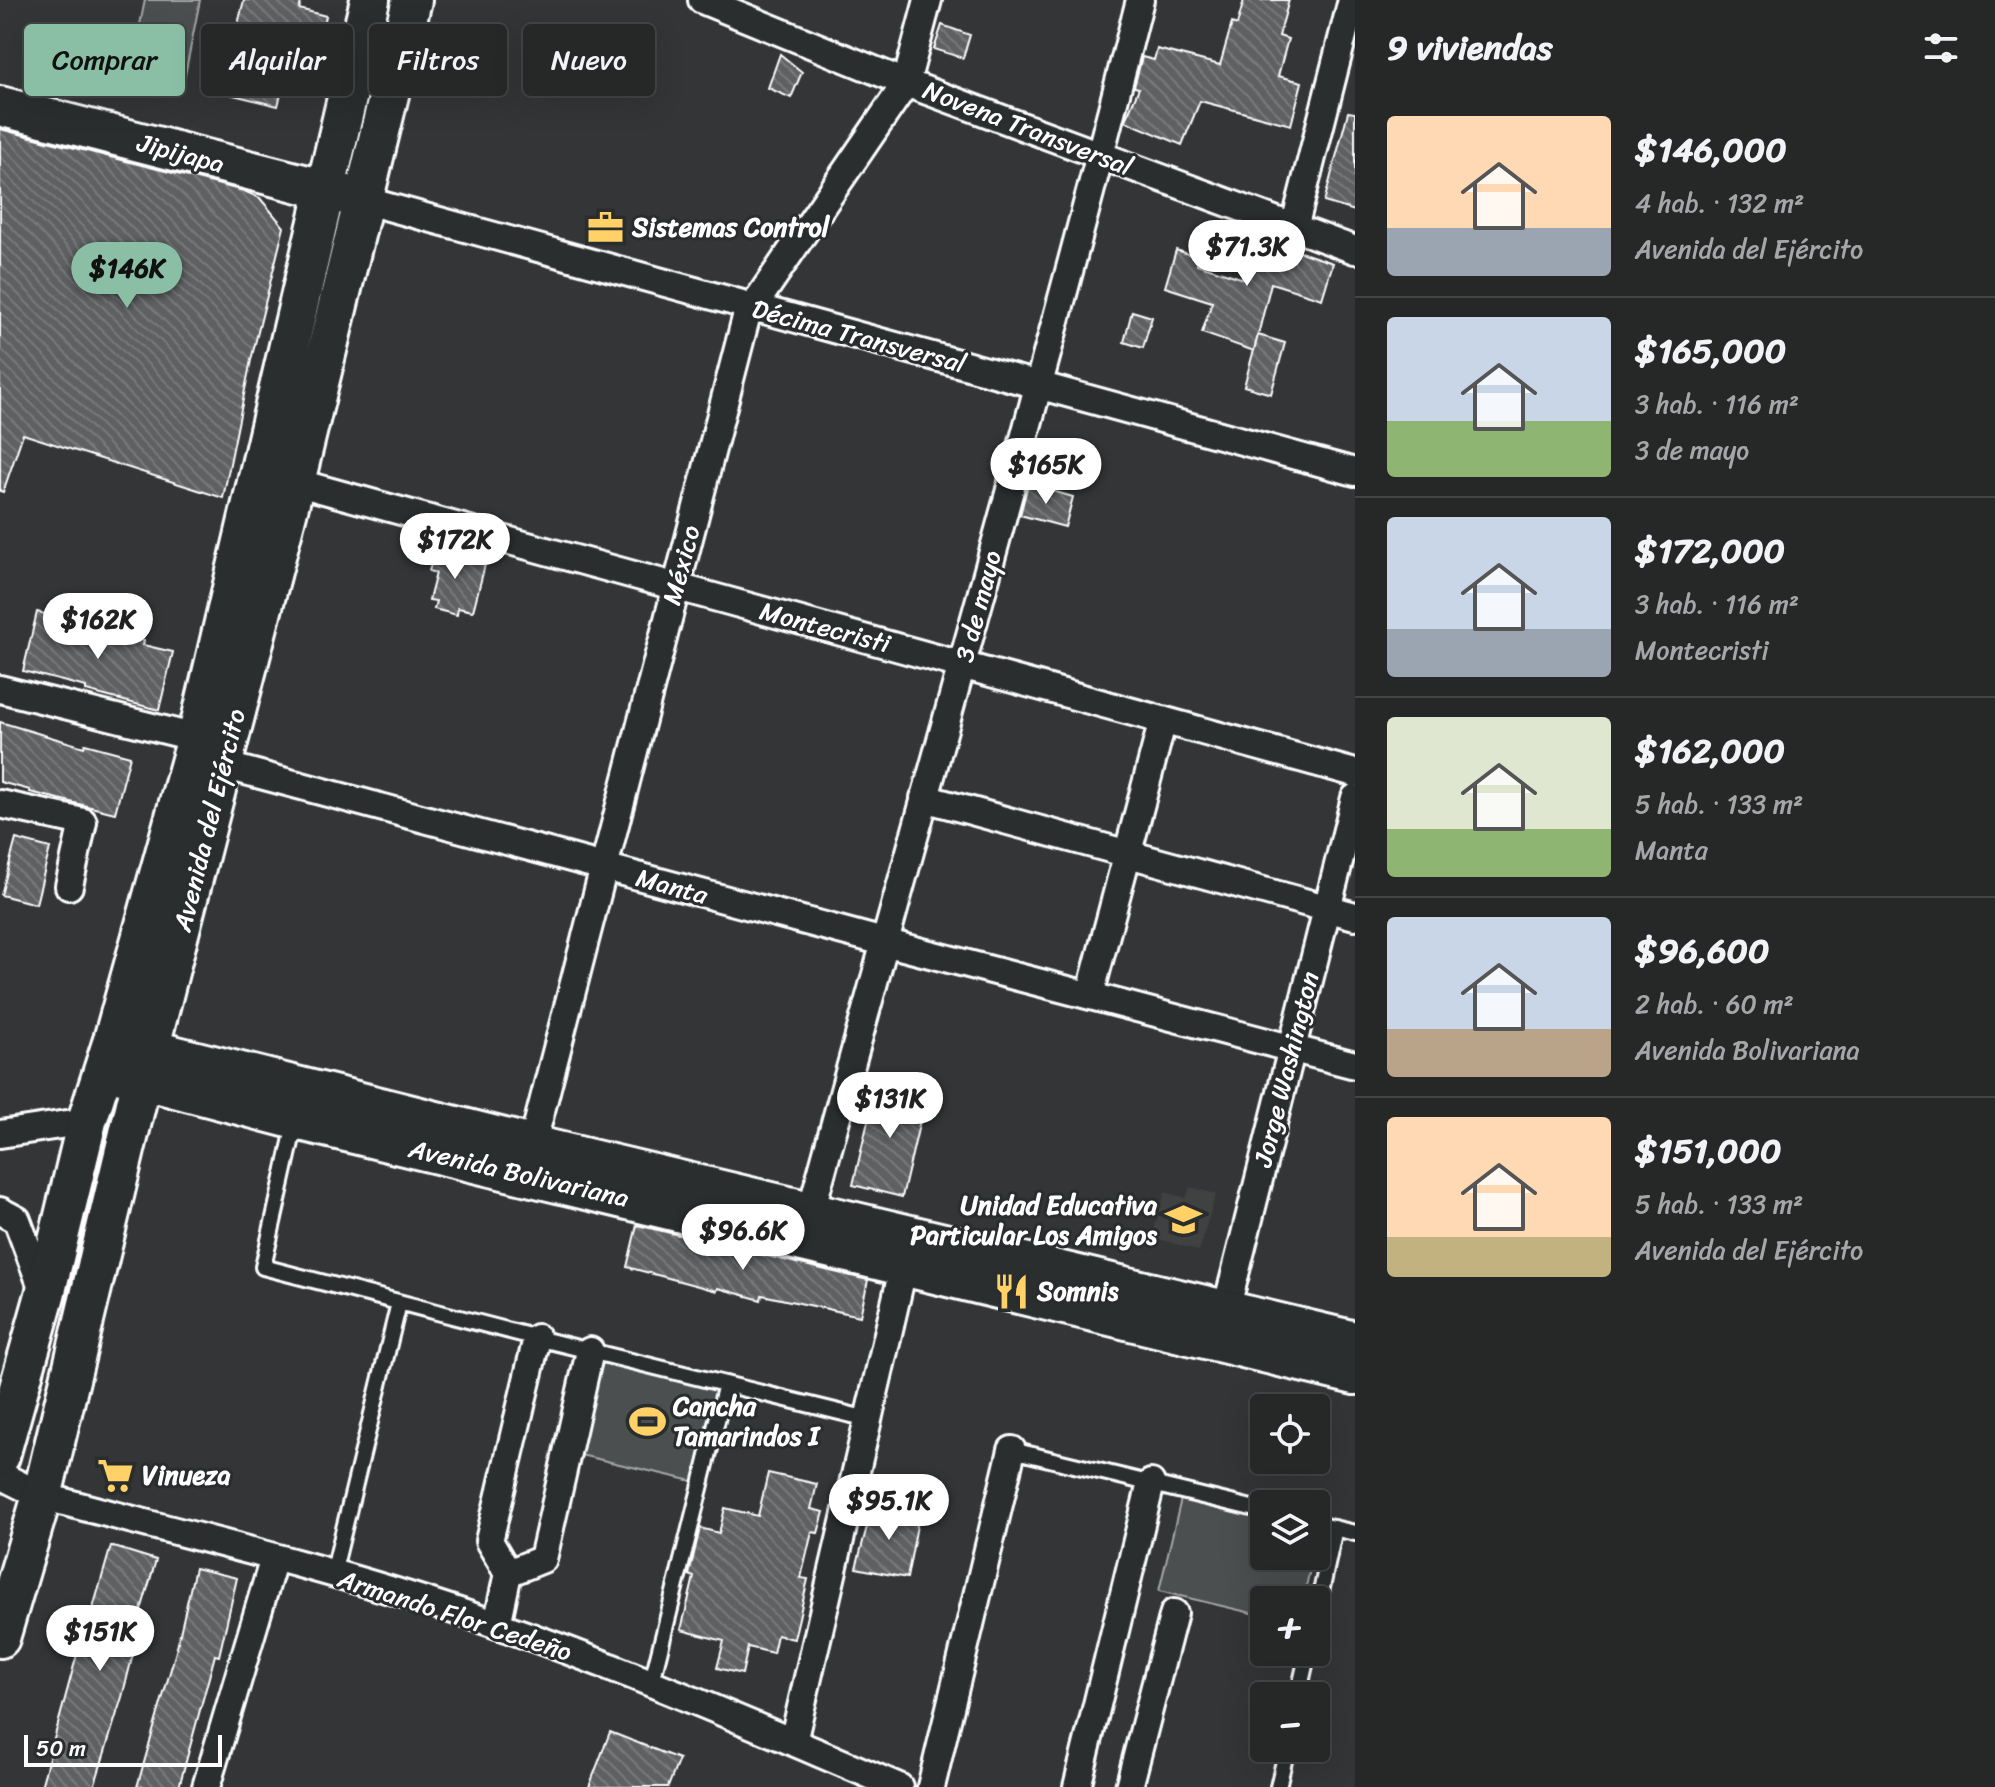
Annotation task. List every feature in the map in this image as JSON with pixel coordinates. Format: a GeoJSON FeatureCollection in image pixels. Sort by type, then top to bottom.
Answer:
{"type":"FeatureCollection","features":[{"type":"Feature","properties":{"kind":"main road","name":"Avenida del Ejército"},"geometry":{"type":"LineString","coordinates":[[0,1456],[45,1295],[87,1121],[197,738],[370,0]]}},
{"type":"Feature","properties":{"kind":"main road","name":"Avenida del Ejército"},"geometry":{"type":"LineString","coordinates":[[0,1638],[42,1496],[146,1065],[295,482],[412,0]]}},
{"type":"Feature","properties":{"kind":"main road","name":"Jipijapa"},"geometry":{"type":"LineString","coordinates":[[0,106],[363,200]]}},
{"type":"Feature","properties":{"kind":"main road","name":"Avenida Bolivariana"},"geometry":{"type":"LineString","coordinates":[[108,1054],[528,1160],[904,1265],[1222,1325],[1355,1341]]}},
{"type":"Feature","properties":{"kind":"main road","name":"Avenida Bolivariana"},"geometry":{"type":"LineString","coordinates":[[146,1065],[296,1120],[811,1211],[1222,1325],[1355,1375]]}},
{"type":"Feature","properties":{"kind":"street","name":"Novena Transversal"},"geometry":{"type":"LineString","coordinates":[[702,0],[906,83],[1355,250]]}},
{"type":"Feature","properties":{"kind":"street","name":"México"},"geometry":{"type":"LineString","coordinates":[[528,1160],[751,306],[906,83],[928,0]]}},
{"type":"Feature","properties":{"kind":"street","name":"3 de mayo"},"geometry":{"type":"LineString","coordinates":[[811,1211],[962,665],[1140,0]]}},
{"type":"Feature","properties":{"kind":"street"},"geometry":{"type":"LineString","coordinates":[[1294,228],[1352,0]]}},
{"type":"Feature","properties":{"kind":"street","name":"Décima Transversal"},"geometry":{"type":"LineString","coordinates":[[363,200],[1355,472]]}},
{"type":"Feature","properties":{"kind":"street","name":"Montecristi"},"geometry":{"type":"LineString","coordinates":[[295,482],[1355,773]]}},
{"type":"Feature","properties":{"kind":"street"},"geometry":{"type":"LineString","coordinates":[[0,689],[197,738],[223,765]]}},
{"type":"Feature","properties":{"kind":"street"},"geometry":{"type":"LineString","coordinates":[[1090,995],[1163,720]]}},
{"type":"Feature","properties":{"kind":"street","name":"Manta"},"geometry":{"type":"LineString","coordinates":[[223,765],[1355,1065]]}},
{"type":"Feature","properties":{"kind":"street"},"geometry":{"type":"LineString","coordinates":[[924,798],[1355,916]]}},
{"type":"Feature","properties":{"kind":"street","name":"Jorge Washington"},"geometry":{"type":"LineString","coordinates":[[1222,1325],[1355,798]]}},
{"type":"Feature","properties":{"kind":"street"},"geometry":{"type":"LineString","coordinates":[[0,804],[83,822],[69,886]]}},
{"type":"Feature","properties":{"kind":"street"},"geometry":{"type":"LineString","coordinates":[[0,1134],[87,1121]]}},
{"type":"Feature","properties":{"kind":"street"},"geometry":{"type":"LineString","coordinates":[[0,1211],[17,1220],[45,1295]]}},
{"type":"Feature","properties":{"kind":"street"},"geometry":{"type":"LineString","coordinates":[[793,1742],[904,1265]]}},
{"type":"Feature","properties":{"kind":"street"},"geometry":{"type":"LineString","coordinates":[[497,1625],[508,1573],[489,1541],[537,1338]]}},
{"type":"Feature","properties":{"kind":"street"},"geometry":{"type":"LineString","coordinates":[[508,1573],[543,1559],[590,1351]]}},
{"type":"Feature","properties":{"kind":"street"},"geometry":{"type":"LineString","coordinates":[[931,1787],[1012,1450]]}},
{"type":"Feature","properties":{"kind":"street","name":"Armando Flor Cedeño"},"geometry":{"type":"LineString","coordinates":[[0,1475],[42,1496],[333,1574],[497,1625],[899,1787]]}},
{"type":"Feature","properties":{"kind":"street"},"geometry":{"type":"LineString","coordinates":[[1077,1787],[1151,1483]]}},
{"type":"Feature","properties":{"kind":"street"},"geometry":{"type":"LineString","coordinates":[[206,1787],[274,1558]]}},
{"type":"Feature","properties":{"kind":"street"},"geometry":{"type":"LineString","coordinates":[[1129,1787],[1174,1613]]}},
{"type":"Feature","properties":{"kind":"lane"},"geometry":{"type":"LineString","coordinates":[[296,1120],[263,1267],[868,1419]]}},
{"type":"Feature","properties":{"kind":"lane"},"geometry":{"type":"LineString","coordinates":[[333,1574],[399,1303]]}},
{"type":"Feature","properties":{"kind":"lane"},"geometry":{"type":"LineString","coordinates":[[651,1685],[726,1384]]}},
{"type":"Feature","properties":{"kind":"lane"},"geometry":{"type":"LineString","coordinates":[[1012,1450],[1250,1508]]}},
{"type":"Feature","properties":{"kind":"lane"},"geometry":{"type":"LineString","coordinates":[[1330,1527],[1355,1533]]}},
{"type":"Feature","properties":{"kind":"lane"},"geometry":{"type":"LineString","coordinates":[[1322,1586],[1335,1528]]}},
{"type":"Feature","properties":{"kind":"lane"},"geometry":{"type":"LineString","coordinates":[[1278,1787],[1284,1762]]}},
{"type":"Feature","properties":{"kind":"shaded area"},"geometry":{"type":"Polygon","coordinates":[[[145,0],[200,0],[185,75],[185,24],[140,24],[145,0]]]}},
{"type":"Feature","properties":{"kind":"shaded area","name":"Unidad Educativa Particular Los Amigos"},"geometry":{"type":"Polygon","coordinates":[[[1190,1187],[1216,1194],[1199,1251],[1152,1237],[1165,1192],[1186,1198],[1190,1187]]]}},
{"type":"Feature","properties":{"kind":"shaded area","name":"Cancha Tamarindos I"},"geometry":{"type":"Polygon","coordinates":[[[598,1360],[719,1389],[697,1482],[576,1454],[598,1360]]]}},
{"type":"Feature","properties":{"kind":"shaded area"},"geometry":{"type":"Polygon","coordinates":[[[1181,1499],[1250,1516],[1250,1570],[1310,1570],[1306,1586],[1250,1586],[1250,1613],[1159,1591],[1181,1499]]]}},
{"type":"Feature","properties":{"kind":"building"},"geometry":{"type":"Polygon","coordinates":[[[244,0],[302,0],[299,9],[326,16],[324,24],[238,24],[244,0]]]}},
{"type":"Feature","properties":{"kind":"building"},"geometry":{"type":"Polygon","coordinates":[[[1244,0],[1289,0],[1279,36],[1288,39],[1278,76],[1302,82],[1291,125],[1200,101],[1182,145],[1125,121],[1139,88],[1134,87],[1142,57],[1154,60],[1157,49],[1220,65],[1232,23],[1237,25],[1244,0]]]}},
{"type":"Feature","properties":{"kind":"building"},"geometry":{"type":"Polygon","coordinates":[[[942,25],[970,35],[963,58],[934,49],[942,25]]]}},
{"type":"Feature","properties":{"kind":"building"},"geometry":{"type":"Polygon","coordinates":[[[780,54],[802,72],[791,98],[768,88],[780,54]]]}},
{"type":"Feature","properties":{"kind":"building"},"geometry":{"type":"Polygon","coordinates":[[[237,96],[280,96],[278,106],[237,96]]]}},
{"type":"Feature","properties":{"kind":"building"},"geometry":{"type":"Polygon","coordinates":[[[1348,112],[1355,113],[1355,211],[1324,202],[1348,112]]]}},
{"type":"Feature","properties":{"kind":"building"},"geometry":{"type":"Polygon","coordinates":[[[0,129],[244,191],[260,198],[284,227],[251,360],[223,498],[23,434],[3,492],[0,491],[0,129]]]}},
{"type":"Feature","properties":{"kind":"building"},"geometry":{"type":"Polygon","coordinates":[[[1255,237],[1333,263],[1322,299],[1271,283],[1254,351],[1202,333],[1212,302],[1165,287],[1176,250],[1198,257],[1197,264],[1244,279],[1255,237]]]}},
{"type":"Feature","properties":{"kind":"building"},"geometry":{"type":"Polygon","coordinates":[[[1132,311],[1152,317],[1143,348],[1124,342],[1132,311]]]}},
{"type":"Feature","properties":{"kind":"building"},"geometry":{"type":"Polygon","coordinates":[[[1258,335],[1285,343],[1271,394],[1244,386],[1258,335]]]}},
{"type":"Feature","properties":{"kind":"building"},"geometry":{"type":"Polygon","coordinates":[[[1028,484],[1073,497],[1065,527],[1020,515],[1028,484]]]}},
{"type":"Feature","properties":{"kind":"building"},"geometry":{"type":"Polygon","coordinates":[[[436,547],[486,561],[473,611],[458,608],[457,615],[434,609],[436,601],[429,600],[436,573],[429,571],[436,547]]]}},
{"type":"Feature","properties":{"kind":"building"},"geometry":{"type":"Polygon","coordinates":[[[37,612],[97,627],[144,641],[143,645],[173,652],[159,710],[23,671],[37,612]]]}},
{"type":"Feature","properties":{"kind":"building"},"geometry":{"type":"Polygon","coordinates":[[[0,722],[84,747],[85,744],[130,756],[115,813],[0,782],[0,722]]]}},
{"type":"Feature","properties":{"kind":"building"},"geometry":{"type":"Polygon","coordinates":[[[16,839],[50,848],[36,904],[1,895],[16,839]]]}},
{"type":"Feature","properties":{"kind":"building"},"geometry":{"type":"Polygon","coordinates":[[[877,1083],[926,1095],[902,1197],[853,1185],[877,1083]]]}},
{"type":"Feature","properties":{"kind":"building"},"geometry":{"type":"Polygon","coordinates":[[[637,1225],[868,1280],[860,1316],[762,1295],[761,1300],[718,1288],[717,1291],[627,1267],[637,1225]]]}},
{"type":"Feature","properties":{"kind":"building"},"geometry":{"type":"Polygon","coordinates":[[[768,1473],[817,1484],[811,1509],[824,1512],[818,1533],[812,1532],[801,1578],[808,1579],[794,1639],[777,1635],[773,1653],[748,1647],[742,1674],[717,1668],[724,1641],[681,1630],[694,1577],[689,1575],[700,1528],[719,1533],[725,1508],[758,1516],[768,1473]]]}},
{"type":"Feature","properties":{"kind":"building"},"geometry":{"type":"Polygon","coordinates":[[[873,1504],[919,1515],[907,1578],[856,1568],[873,1504]]]}},
{"type":"Feature","properties":{"kind":"building"},"geometry":{"type":"Polygon","coordinates":[[[111,1546],[156,1560],[134,1634],[138,1635],[122,1697],[94,1787],[41,1787],[86,1621],[89,1622],[111,1546]]]}},
{"type":"Feature","properties":{"kind":"building"},"geometry":{"type":"Polygon","coordinates":[[[195,1568],[237,1578],[219,1656],[215,1655],[179,1787],[137,1787],[176,1651],[195,1568]]]}},
{"type":"Feature","properties":{"kind":"building"},"geometry":{"type":"Polygon","coordinates":[[[610,1732],[679,1759],[668,1787],[589,1787],[610,1732]]]}},
{"type":"Feature","properties":{"kind":"place","name":"Sistemas Control"},"geometry":{"type":"Point","coordinates":[606,227]}},
{"type":"Feature","properties":{"kind":"place","name":"Unidad Educativa Particular Los Amigos"},"geometry":{"type":"Point","coordinates":[1183,1220]}},
{"type":"Feature","properties":{"kind":"place","name":"Somnis"},"geometry":{"type":"Point","coordinates":[1011,1291]}},
{"type":"Feature","properties":{"kind":"place","name":"Cancha Tamarindos I"},"geometry":{"type":"Point","coordinates":[647,1421]}},
{"type":"Feature","properties":{"kind":"place","name":"Vinueza"},"geometry":{"type":"Point","coordinates":[116,1475]}}]}
